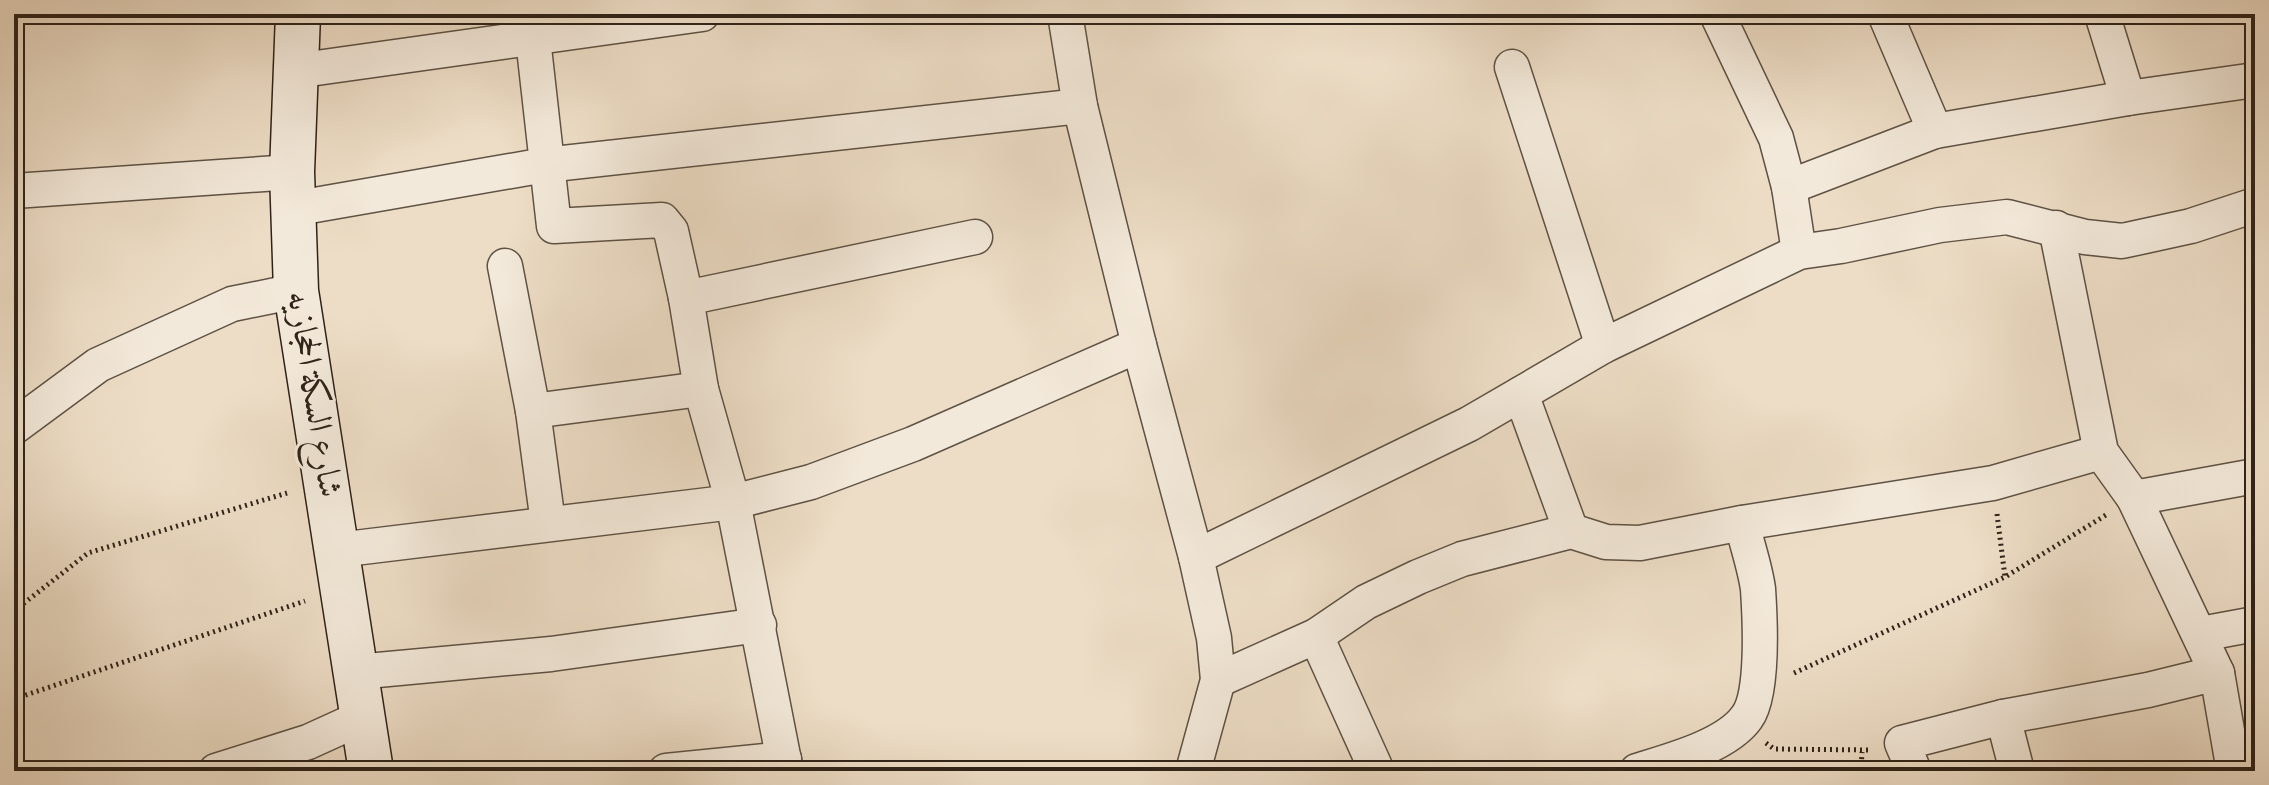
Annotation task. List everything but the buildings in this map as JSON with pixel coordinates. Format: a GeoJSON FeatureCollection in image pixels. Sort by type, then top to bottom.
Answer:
{"type":"FeatureCollection","features":[{"type":"Feature","properties":{"kind":"street","name":"شارع السكة الحجازيه"},"geometry":{"type":"LineString","coordinates":[[298,14],[292,191],[296,291],[371,771]]}},
{"type":"Feature","properties":{"kind":"street"},"geometry":{"type":"LineString","coordinates":[[295,71],[702,14]]}},
{"type":"Feature","properties":{"kind":"street"},"geometry":{"type":"LineString","coordinates":[[1065,14],[1080,106],[1214,638],[1218,680],[1193,771]]}},
{"type":"Feature","properties":{"kind":"street"},"geometry":{"type":"LineString","coordinates":[[1717,14],[1776,138],[1789,187],[1799,252]]}},
{"type":"Feature","properties":{"kind":"street"},"geometry":{"type":"LineString","coordinates":[[1885,14],[1935,131]]}},
{"type":"Feature","properties":{"kind":"street"},"geometry":{"type":"LineString","coordinates":[[2102,14],[2128,98]]}},
{"type":"Feature","properties":{"kind":"street"},"geometry":{"type":"LineString","coordinates":[[533,39],[554,226],[662,220],[667,224],[686,298],[701,389],[733,502],[785,765],[666,771]]}},
{"type":"Feature","properties":{"kind":"street"},"geometry":{"type":"LineString","coordinates":[[1512,67],[1603,346]]}},
{"type":"Feature","properties":{"kind":"street"},"geometry":{"type":"LineString","coordinates":[[1789,187],[1935,131],[2255,80]]}},
{"type":"Feature","properties":{"kind":"street"},"geometry":{"type":"LineString","coordinates":[[14,191],[292,191],[1080,106]]}},
{"type":"Feature","properties":{"kind":"street"},"geometry":{"type":"LineString","coordinates":[[1196,557],[1444,437],[1603,346],[1799,252],[1940,225],[2007,217],[2085,237],[2122,241],[2191,226],[2255,205]]}},
{"type":"Feature","properties":{"kind":"street"},"geometry":{"type":"LineString","coordinates":[[2056,228],[2101,452],[2134,498],[2201,634],[2217,673],[2234,771]]}},
{"type":"Feature","properties":{"kind":"street"},"geometry":{"type":"LineString","coordinates":[[686,298],[975,237]]}},
{"type":"Feature","properties":{"kind":"street"},"geometry":{"type":"LineString","coordinates":[[505,266],[533,411],[548,523]]}},
{"type":"Feature","properties":{"kind":"street"},"geometry":{"type":"LineString","coordinates":[[14,427],[98,365],[232,304],[296,291]]}},
{"type":"Feature","properties":{"kind":"street"},"geometry":{"type":"LineString","coordinates":[[341,569],[548,523],[733,502],[811,482],[913,444],[1139,345]]}},
{"type":"Feature","properties":{"kind":"street"},"geometry":{"type":"LineString","coordinates":[[533,411],[701,389]]}},
{"type":"Feature","properties":{"kind":"street"},"geometry":{"type":"LineString","coordinates":[[1521,394],[1571,531]]}},
{"type":"Feature","properties":{"kind":"street"},"geometry":{"type":"LineString","coordinates":[[1218,680],[1316,636],[1366,602],[1462,559],[1571,531],[1606,542],[1640,543],[1742,523],[1993,483],[2101,452]]}},
{"type":"Feature","properties":{"kind":"street"},"geometry":{"type":"LineString","coordinates":[[2134,498],[2255,476]]}},
{"type":"Feature","properties":{"kind":"street"},"geometry":{"type":"LineString","coordinates":[[1637,771],[1708,745],[1729,733],[1752,703],[1760,656],[1757,587],[1742,523]]}},
{"type":"Feature","properties":{"kind":"street"},"geometry":{"type":"LineString","coordinates":[[2201,634],[2255,624]]}},
{"type":"Feature","properties":{"kind":"street"},"geometry":{"type":"LineString","coordinates":[[356,672],[551,654],[759,625]]}},
{"type":"Feature","properties":{"kind":"street"},"geometry":{"type":"LineString","coordinates":[[1316,636],[1377,771]]}},
{"type":"Feature","properties":{"kind":"street"},"geometry":{"type":"LineString","coordinates":[[1914,771],[1902,743],[2003,717],[2148,690],[2217,673]]}},
{"type":"Feature","properties":{"kind":"street"},"geometry":{"type":"LineString","coordinates":[[216,771],[308,742],[363,717]]}},
{"type":"Feature","properties":{"kind":"street"},"geometry":{"type":"LineString","coordinates":[[2003,717],[2017,771]]}},
{"type":"Feature","properties":{"kind":"path"},"geometry":{"type":"LineString","coordinates":[[1993,483],[2005,577]]}},
{"type":"Feature","properties":{"kind":"path"},"geometry":{"type":"LineString","coordinates":[[14,611],[88,553],[289,492],[327,485]]}},
{"type":"Feature","properties":{"kind":"path"},"geometry":{"type":"LineString","coordinates":[[1861,771],[1862,752],[1774,749],[1758,737],[1752,703],[2005,577],[2134,498]]}},
{"type":"Feature","properties":{"kind":"path"},"geometry":{"type":"LineString","coordinates":[[14,699],[341,569]]}}]}
